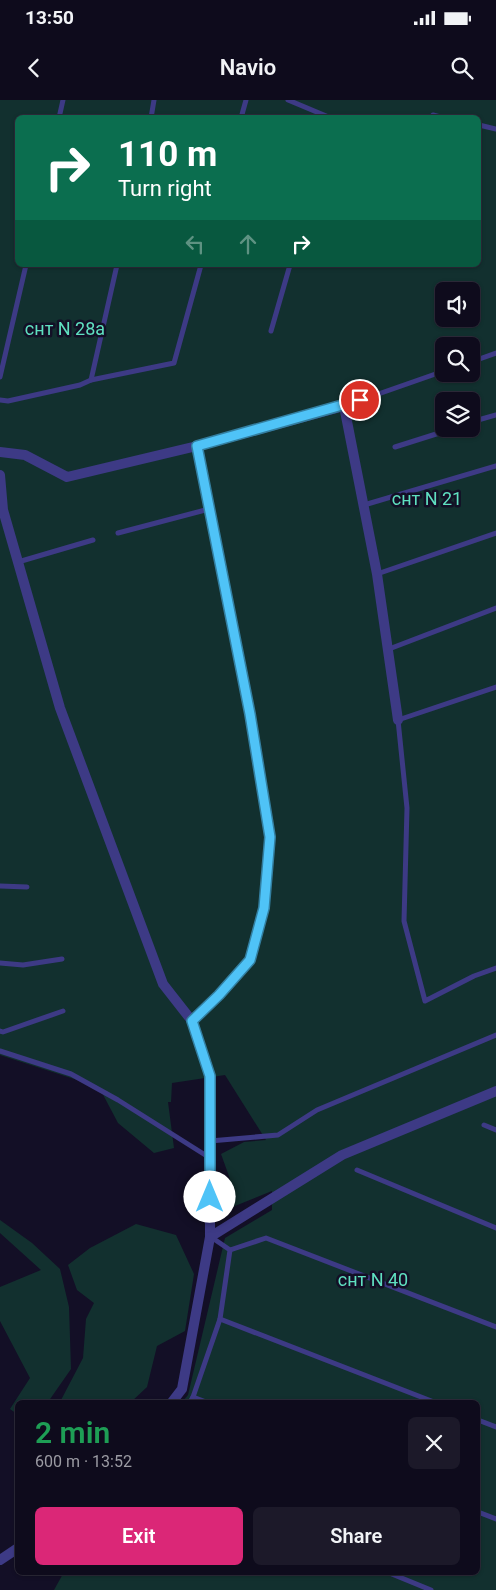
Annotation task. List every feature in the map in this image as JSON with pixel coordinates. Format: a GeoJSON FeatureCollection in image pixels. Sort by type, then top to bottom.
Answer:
{"type":"FeatureCollection","features":[{"type":"Feature","properties":{"kind":"street"},"geometry":{"type":"LineString","coordinates":[[0,452],[25,455],[67,477],[197,446],[344,406],[377,574],[398,720]]}},
{"type":"Feature","properties":{"kind":"street"},"geometry":{"type":"LineString","coordinates":[[192,1021],[219,995],[250,960],[264,908],[270,837],[250,714],[197,446]]}},
{"type":"Feature","properties":{"kind":"street"},"geometry":{"type":"LineString","coordinates":[[0,475],[3,510],[60,708],[163,984],[192,1021],[210,1076],[210,1237],[182,1389],[174,1400]]}},
{"type":"Feature","properties":{"kind":"street"},"geometry":{"type":"LineString","coordinates":[[210,1237],[342,1155],[496,1091]]}},
{"type":"Feature","properties":{"kind":"street"},"geometry":{"type":"LineString","coordinates":[[0,1560],[15,1550]]}},
{"type":"Feature","properties":{"kind":"lane"},"geometry":{"type":"LineString","coordinates":[[60,115],[63,100]]}},
{"type":"Feature","properties":{"kind":"lane"},"geometry":{"type":"LineString","coordinates":[[151,115],[154,100]]}},
{"type":"Feature","properties":{"kind":"lane"},"geometry":{"type":"LineString","coordinates":[[242,115],[246,100]]}},
{"type":"Feature","properties":{"kind":"lane"},"geometry":{"type":"LineString","coordinates":[[288,100],[324,115]]}},
{"type":"Feature","properties":{"kind":"lane"},"geometry":{"type":"LineString","coordinates":[[481,125],[496,129]]}},
{"type":"Feature","properties":{"kind":"lane"},"geometry":{"type":"LineString","coordinates":[[0,377],[26,267]]}},
{"type":"Feature","properties":{"kind":"lane"},"geometry":{"type":"LineString","coordinates":[[92,380],[117,267]]}},
{"type":"Feature","properties":{"kind":"lane"},"geometry":{"type":"LineString","coordinates":[[0,400],[8,401],[80,386],[92,380],[174,363],[200,267]]}},
{"type":"Feature","properties":{"kind":"lane"},"geometry":{"type":"LineString","coordinates":[[272,331],[289,267]]}},
{"type":"Feature","properties":{"kind":"lane"},"geometry":{"type":"LineString","coordinates":[[480,359],[496,353]]}},
{"type":"Feature","properties":{"kind":"lane"},"geometry":{"type":"LineString","coordinates":[[344,406],[435,374]]}},
{"type":"Feature","properties":{"kind":"lane"},"geometry":{"type":"LineString","coordinates":[[480,419],[496,415]]}},
{"type":"Feature","properties":{"kind":"lane"},"geometry":{"type":"LineString","coordinates":[[395,447],[435,434]]}},
{"type":"Feature","properties":{"kind":"lane"},"geometry":{"type":"LineString","coordinates":[[364,505],[496,466]]}},
{"type":"Feature","properties":{"kind":"lane"},"geometry":{"type":"LineString","coordinates":[[118,533],[210,509]]}},
{"type":"Feature","properties":{"kind":"lane"},"geometry":{"type":"LineString","coordinates":[[377,574],[496,533]]}},
{"type":"Feature","properties":{"kind":"lane"},"geometry":{"type":"LineString","coordinates":[[18,562],[93,540]]}},
{"type":"Feature","properties":{"kind":"lane"},"geometry":{"type":"LineString","coordinates":[[389,649],[496,608]]}},
{"type":"Feature","properties":{"kind":"lane"},"geometry":{"type":"LineString","coordinates":[[496,686],[398,720],[407,808],[404,921],[425,1001],[474,976],[496,968]]}},
{"type":"Feature","properties":{"kind":"lane"},"geometry":{"type":"LineString","coordinates":[[0,886],[27,888]]}},
{"type":"Feature","properties":{"kind":"lane"},"geometry":{"type":"LineString","coordinates":[[0,963],[23,965],[62,959]]}},
{"type":"Feature","properties":{"kind":"lane"},"geometry":{"type":"LineString","coordinates":[[0,1031],[3,1032],[63,1011]]}},
{"type":"Feature","properties":{"kind":"lane"},"geometry":{"type":"LineString","coordinates":[[210,1141],[278,1134],[317,1110],[496,1035]]}},
{"type":"Feature","properties":{"kind":"lane"},"geometry":{"type":"LineString","coordinates":[[0,1051],[71,1074],[126,1105],[210,1158]]}},
{"type":"Feature","properties":{"kind":"lane"},"geometry":{"type":"LineString","coordinates":[[484,1125],[496,1130]]}},
{"type":"Feature","properties":{"kind":"lane"},"geometry":{"type":"LineString","coordinates":[[356,1170],[496,1228]]}},
{"type":"Feature","properties":{"kind":"lane"},"geometry":{"type":"LineString","coordinates":[[210,1237],[230,1250]]}},
{"type":"Feature","properties":{"kind":"lane"},"geometry":{"type":"LineString","coordinates":[[230,1250],[266,1238],[496,1326]]}},
{"type":"Feature","properties":{"kind":"lane"},"geometry":{"type":"LineString","coordinates":[[192,1400],[220,1319],[230,1250]]}},
{"type":"Feature","properties":{"kind":"lane"},"geometry":{"type":"LineString","coordinates":[[220,1319],[429,1400]]}},
{"type":"Feature","properties":{"kind":"lane"},"geometry":{"type":"LineString","coordinates":[[480,1421],[496,1427]]}},
{"type":"Feature","properties":{"kind":"lane"},"geometry":{"type":"LineString","coordinates":[[480,1513],[496,1519]]}},
{"type":"Feature","properties":{"kind":"lane"},"geometry":{"type":"LineString","coordinates":[[394,1575],[431,1590]]}},
{"type":"Feature","properties":{"kind":"green space"},"geometry":{"type":"Polygon","coordinates":[[[0,100],[496,100],[496,1590],[54,1590],[62,1575],[480,1575],[480,1400],[184,1400],[188,1395],[225,1238],[272,1210],[272,1191],[225,1210],[221,1197],[230,1179],[221,1154],[244,1142],[266,1140],[225,1075],[172,1083],[171,1102],[168,1102],[174,1148],[154,1153],[118,1123],[99,1087],[0,1055],[0,100]]]}},
{"type":"Feature","properties":{"kind":"green space"},"geometry":{"type":"Polygon","coordinates":[[[0,1220],[32,1243],[60,1269],[69,1307],[71,1369],[49,1400],[16,1400],[30,1378],[0,1321],[0,1287],[41,1270],[0,1233],[0,1220]]]}},
{"type":"Feature","properties":{"kind":"green space"},"geometry":{"type":"Polygon","coordinates":[[[136,1224],[176,1235],[194,1274],[185,1331],[157,1346],[147,1387],[133,1400],[61,1400],[83,1358],[86,1319],[94,1303],[77,1290],[68,1265],[90,1248],[136,1224]]]}},
{"type":"Feature","properties":{"kind":"green space"},"geometry":{"type":"Polygon","coordinates":[[[15,1401],[15,1413],[10,1409],[15,1401]]]}},
{"type":"Feature","properties":{"kind":"route"},"geometry":{"type":"LineString","coordinates":[[210,1197],[210,1076],[192,1021],[219,995],[250,960],[264,908],[270,837],[250,714],[197,446],[360,400]]}},
{"type":"Feature","properties":{"kind":"park label","name":"снт N 28а"},"geometry":{"type":"Point","coordinates":[65,328]}},
{"type":"Feature","properties":{"kind":"park label","name":"снт N 21"},"geometry":{"type":"Point","coordinates":[427,498]}},
{"type":"Feature","properties":{"kind":"park label","name":"снт N 40"},"geometry":{"type":"Point","coordinates":[373,1279]}}]}
